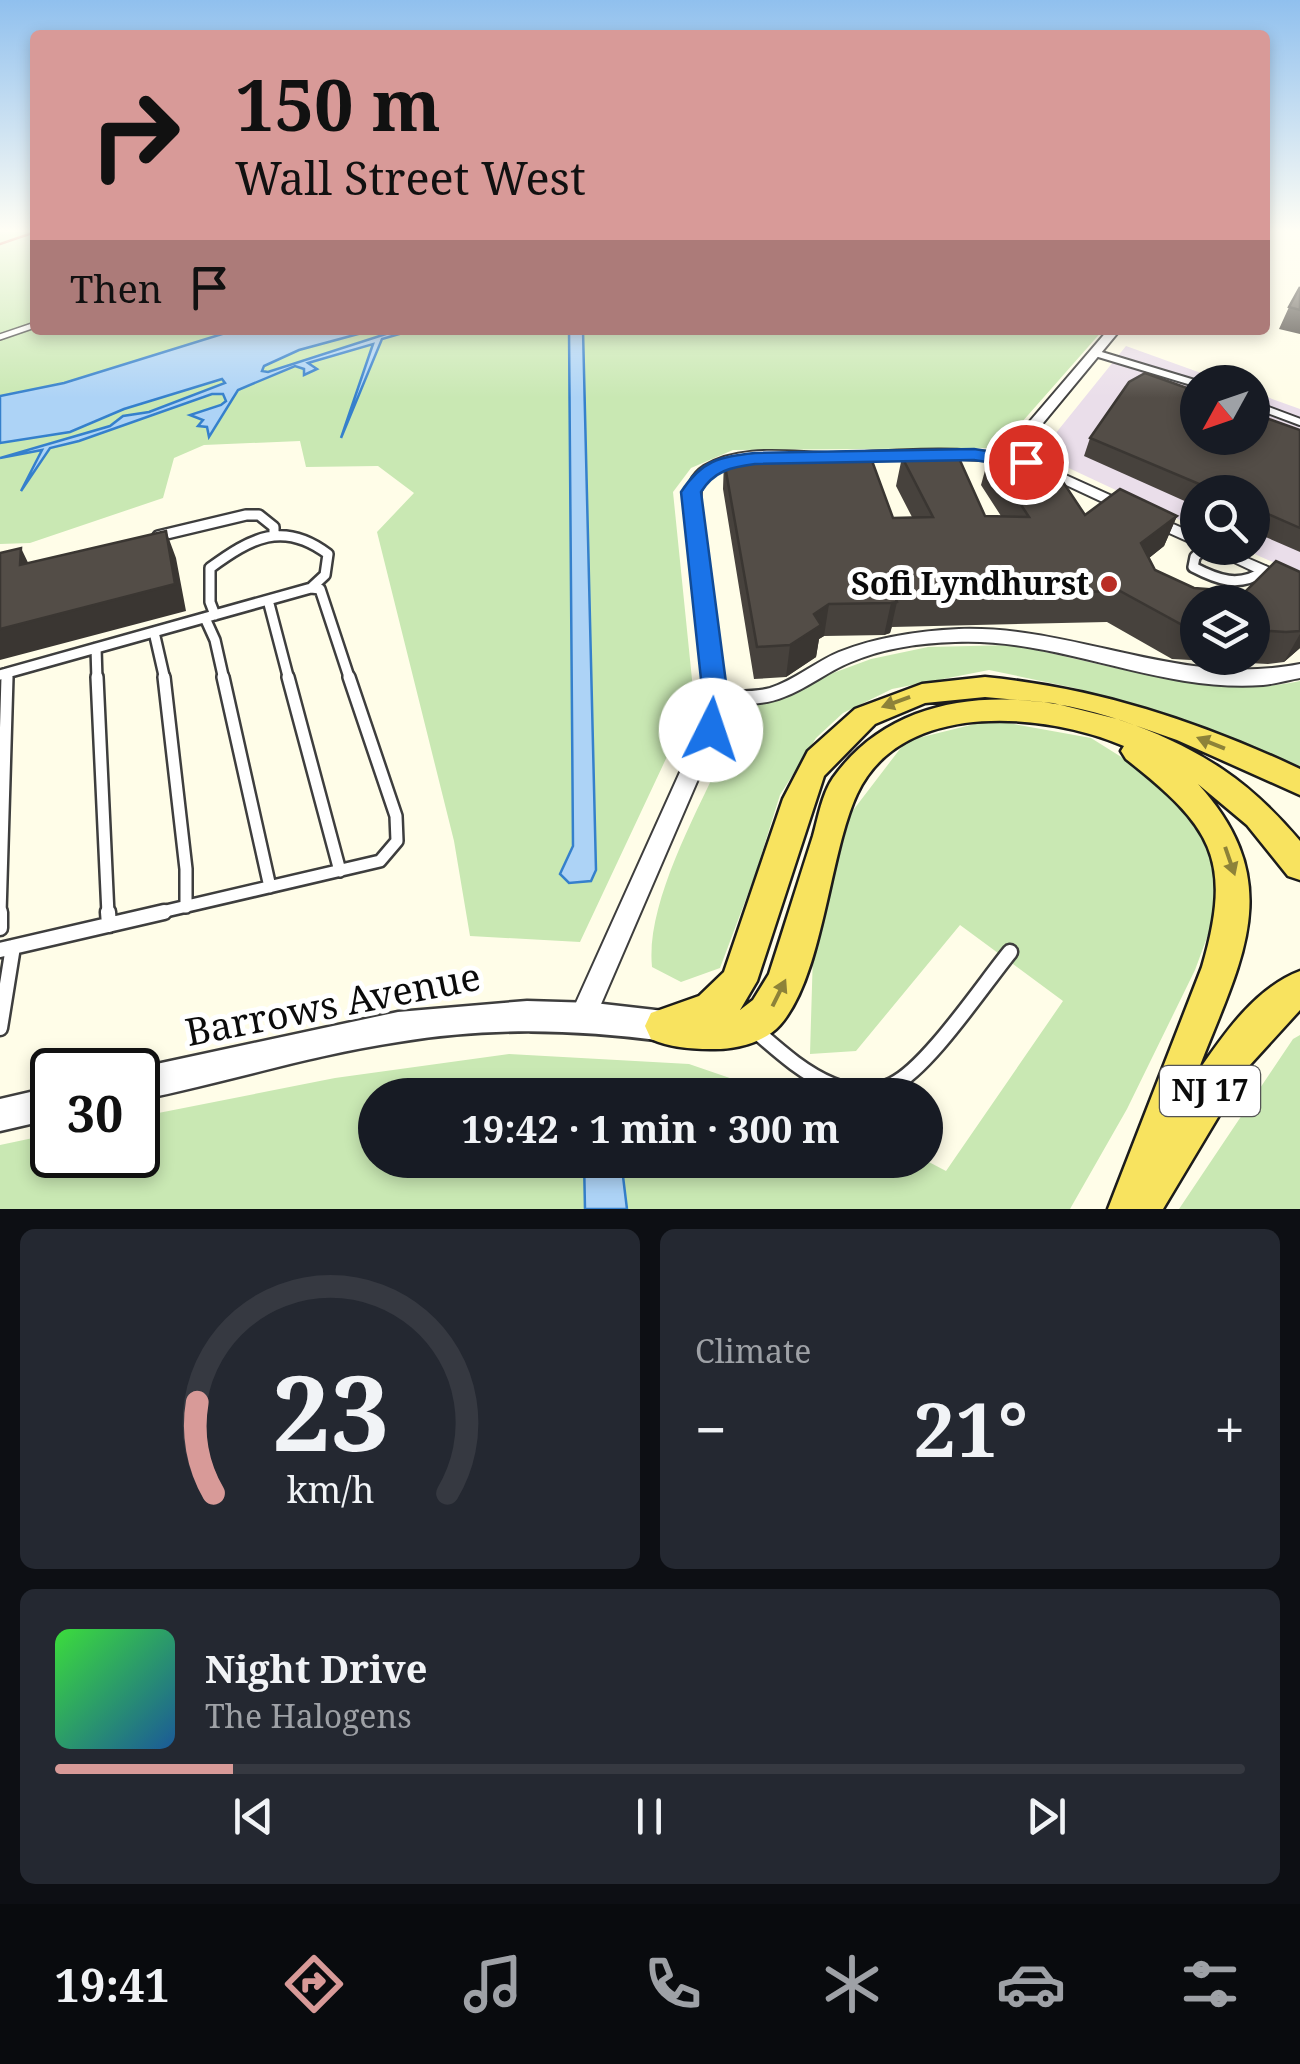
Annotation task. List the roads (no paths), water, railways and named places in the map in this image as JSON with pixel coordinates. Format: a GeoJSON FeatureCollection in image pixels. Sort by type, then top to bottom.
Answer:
{"type":"FeatureCollection","features":[{"type":"Feature","properties":{"kind":"main road"},"geometry":{"type":"LineString","coordinates":[[664,1026],[698,1017],[725,1002],[739,981],[809,774],[828,747],[853,724],[900,700],[982,686],[1053,693],[1167,726],[1300,782]]}},
{"type":"Feature","properties":{"kind":"main road"},"geometry":{"type":"LineString","coordinates":[[664,1026],[721,1031],[751,1026],[764,1018],[782,992],[838,802],[851,775],[868,753],[906,728],[948,714],[1005,709],[1054,716],[1139,741],[1206,774],[1252,809],[1300,866]]}},
{"type":"Feature","properties":{"kind":"main road"},"geometry":{"type":"LineString","coordinates":[[1054,716],[1116,740],[1175,781],[1220,835],[1236,879],[1236,914],[1225,954],[1130,1209]]}},
{"type":"Feature","properties":{"kind":"main road","name":"NJ 17"},"geometry":{"type":"LineString","coordinates":[[1139,1209],[1223,1073],[1266,1019],[1300,988]]}},
{"type":"Feature","properties":{"kind":"street"},"geometry":{"type":"LineString","coordinates":[[1006,458],[1110,335]]}},
{"type":"Feature","properties":{"kind":"street"},"geometry":{"type":"LineString","coordinates":[[583,1016],[714,719],[716,698],[692,505],[693,484],[702,474],[727,462],[755,458],[964,454],[1006,458],[1042,468],[1180,532]]}},
{"type":"Feature","properties":{"kind":"street"},"geometry":{"type":"LineString","coordinates":[[1250,565],[1300,588]]}},
{"type":"Feature","properties":{"kind":"street"},"geometry":{"type":"LineString","coordinates":[[716,698],[773,694],[851,654],[919,631],[1015,637],[1226,678],[1263,679],[1300,671]]}},
{"type":"Feature","properties":{"kind":"street","name":"Barrows Avenue"},"geometry":{"type":"LineString","coordinates":[[160,1079],[412,1023],[484,1014],[583,1016],[664,1026]]}},
{"type":"Feature","properties":{"kind":"street"},"geometry":{"type":"LineString","coordinates":[[0,1115],[30,1108]]}},
{"type":"Feature","properties":{"kind":"lane"},"geometry":{"type":"LineString","coordinates":[[0,337],[30,327]]}},
{"type":"Feature","properties":{"kind":"lane"},"geometry":{"type":"LineString","coordinates":[[1094,353],[1180,379]]}},
{"type":"Feature","properties":{"kind":"lane"},"geometry":{"type":"LineString","coordinates":[[1270,411],[1300,422]]}},
{"type":"Feature","properties":{"kind":"lane"},"geometry":{"type":"LineString","coordinates":[[138,541],[246,515],[259,516],[274,527],[274,536]]}},
{"type":"Feature","properties":{"kind":"lane"},"geometry":{"type":"LineString","coordinates":[[270,887],[210,616],[210,568],[235,548],[274,536],[301,536],[328,554],[325,576],[310,588]]}},
{"type":"Feature","properties":{"kind":"lane"},"geometry":{"type":"LineString","coordinates":[[1193,565],[1220,581],[1243,584],[1264,571]]}},
{"type":"Feature","properties":{"kind":"lane"},"geometry":{"type":"LineString","coordinates":[[0,928],[4,674],[310,588],[320,589],[396,816],[397,841],[380,862],[6,948],[0,1028]]}},
{"type":"Feature","properties":{"kind":"lane"},"geometry":{"type":"LineString","coordinates":[[268,600],[340,870]]}},
{"type":"Feature","properties":{"kind":"lane"},"geometry":{"type":"LineString","coordinates":[[154,632],[165,681],[186,870],[186,907]]}},
{"type":"Feature","properties":{"kind":"lane"},"geometry":{"type":"LineString","coordinates":[[96,648],[109,924]]}},
{"type":"Feature","properties":{"kind":"lane"},"geometry":{"type":"LineString","coordinates":[[725,1002],[821,1079],[858,1094],[880,1093],[900,1084],[916,1070],[1010,952]]}},
{"type":"Feature","properties":{"kind":"water"},"geometry":{"type":"Polygon","coordinates":[[[219,335],[354,335],[299,350],[264,366],[262,371],[268,372],[383,335],[396,335],[382,339],[341,438],[373,344],[308,363],[317,369],[304,375],[304,369],[295,366],[238,390],[209,437],[207,427],[198,426],[203,420],[190,415],[221,405],[226,401],[223,394],[212,394],[50,448],[21,491],[42,450],[0,458],[110,426],[123,416],[149,412],[225,383],[222,379],[124,409],[70,432],[0,443],[0,396],[64,383],[219,335]]]}},
{"type":"Feature","properties":{"kind":"water"},"geometry":{"type":"Polygon","coordinates":[[[569,335],[583,335],[596,870],[591,881],[569,883],[560,874],[573,846],[569,335]]]}},
{"type":"Feature","properties":{"kind":"water"},"geometry":{"type":"Polygon","coordinates":[[[584,1178],[623,1178],[627,1209],[585,1209],[584,1178]]]}},
{"type":"Feature","properties":{"kind":"place","name":"Sofi Lyndhurst"},"geometry":{"type":"Point","coordinates":[1109,584]}}]}
